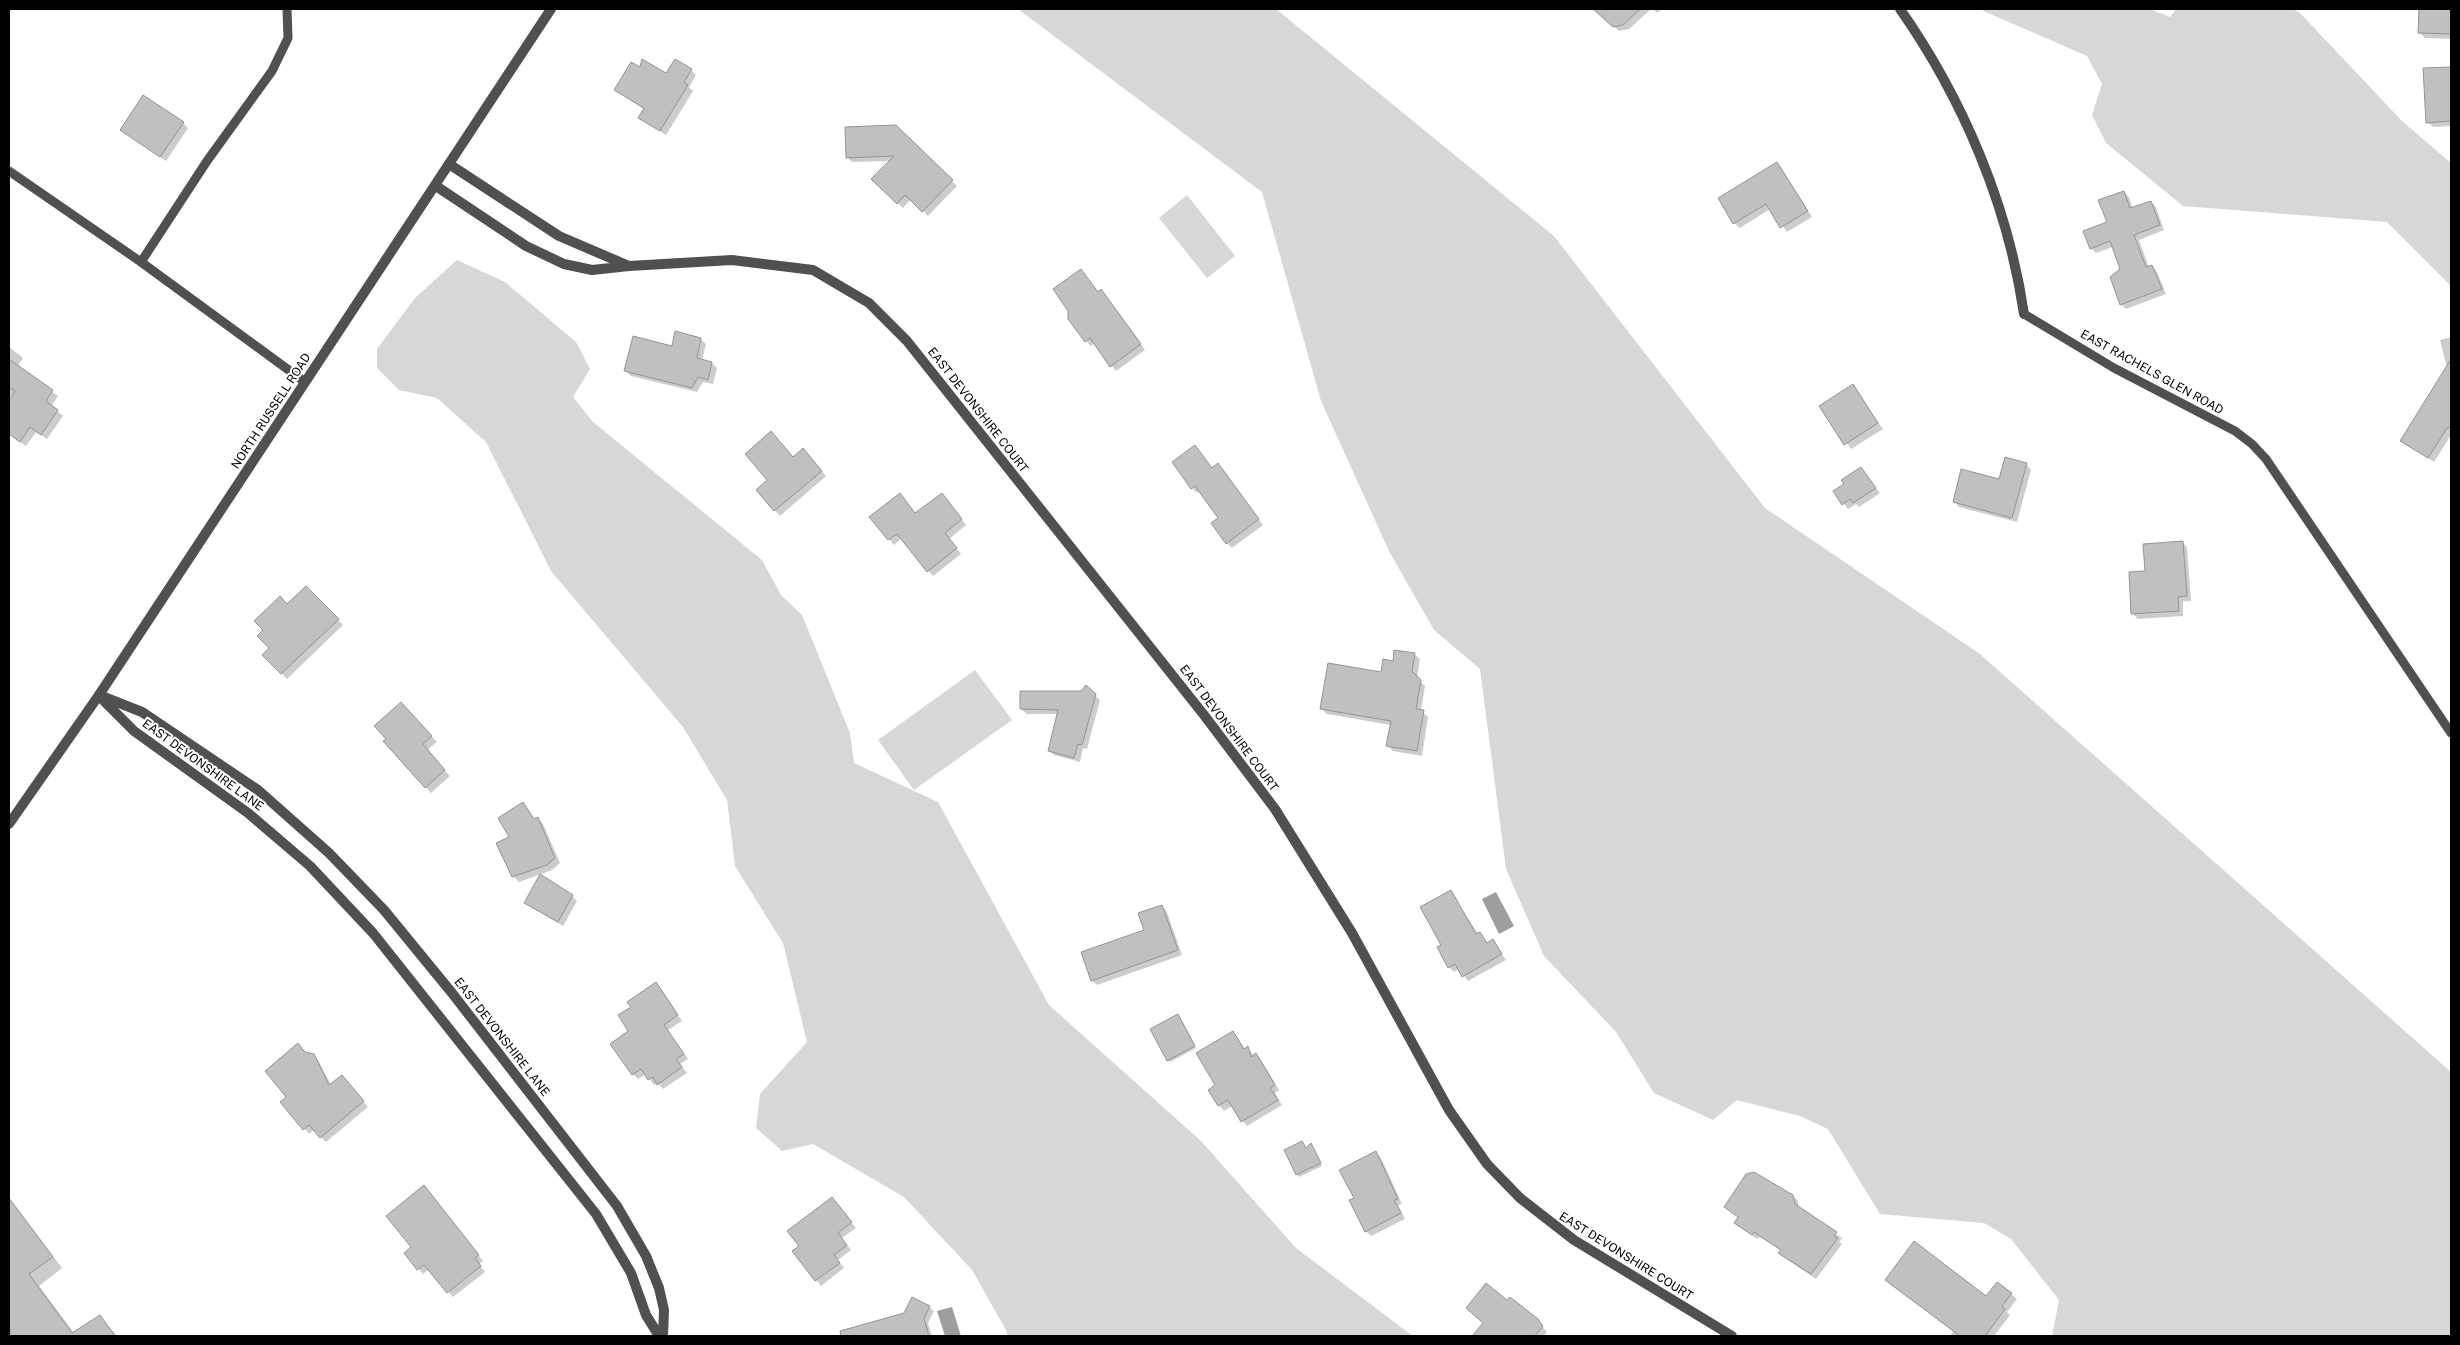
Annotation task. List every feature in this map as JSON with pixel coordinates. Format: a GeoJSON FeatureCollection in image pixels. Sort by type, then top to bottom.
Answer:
{"type":"FeatureCollection","features":[{"type":"Feature","properties":{"kind":"street","name":"NORTH RUSSELL ROAD"},"geometry":{"type":"LineString","coordinates":[[9,824],[99,695],[551,9]]}},
{"type":"Feature","properties":{"kind":"street","name":"EAST RACHELS GLEN ROAD"},"geometry":{"type":"LineString","coordinates":[[1900,9],[1921,38],[1952,94],[1983,159],[2019,282],[2024,314]]}},
{"type":"Feature","properties":{"kind":"street","name":"EAST DEVONSHIRE COURT"},"geometry":{"type":"LineString","coordinates":[[449,164],[559,236],[629,266]]}},
{"type":"Feature","properties":{"kind":"street","name":"EAST DEVONSHIRE COURT"},"geometry":{"type":"LineString","coordinates":[[436,186],[526,246],[564,264],[592,270],[732,260],[813,270],[881,312],[907,341],[1199,708],[1274,809],[1352,933],[1449,1110],[1487,1164],[1520,1198],[1574,1240],[1732,1336]]}},
{"type":"Feature","properties":{"kind":"street","name":"EAST DEVONSHIRE LANE"},"geometry":{"type":"LineString","coordinates":[[99,695],[134,731],[222,793],[290,849],[336,893],[373,933],[596,1214],[630,1273],[646,1315],[659,1336]]}},
{"type":"Feature","properties":{"kind":"street","name":"EAST DEVONSHIRE LANE"},"geometry":{"type":"LineString","coordinates":[[99,695],[142,712],[258,790],[329,853],[384,910],[452,993],[617,1206],[646,1256],[659,1288],[664,1310],[663,1336]]}},
{"type":"Feature","properties":{"kind":"lane"},"geometry":{"type":"LineString","coordinates":[[141,262],[207,161],[272,71],[288,38],[287,9]]}},
{"type":"Feature","properties":{"kind":"lane"},"geometry":{"type":"LineString","coordinates":[[9,171],[141,262],[305,382]]}},
{"type":"Feature","properties":{"kind":"lane","name":"EAST RACHELS GLEN ROAD"},"geometry":{"type":"LineString","coordinates":[[2024,314],[2114,368],[2235,432],[2252,444],[2266,459],[2451,732]]}},
{"type":"Feature","properties":{"kind":"shaded area"},"geometry":{"type":"Polygon","coordinates":[[[1018,9],[1276,9],[1554,236],[1765,508],[1980,654],[2451,1072],[2451,1336],[2052,1336],[2059,1300],[2011,1239],[1984,1223],[1880,1214],[1828,1129],[1800,1116],[1737,1100],[1713,1120],[1654,1093],[1616,1032],[1544,956],[1506,869],[1480,669],[1434,630],[1389,551],[1321,401],[1262,192],[1018,9]]]}},
{"type":"Feature","properties":{"kind":"shaded area"},"geometry":{"type":"Polygon","coordinates":[[[1979,9],[2150,9],[2170,17],[2176,9],[2293,9],[2300,13],[2402,121],[2451,163],[2451,286],[2387,222],[2183,206],[2106,143],[2092,115],[2102,84],[2087,56],[1979,9]]]}},
{"type":"Feature","properties":{"kind":"shaded area"},"geometry":{"type":"Polygon","coordinates":[[[1187,195],[1235,256],[1207,278],[1159,218],[1187,195]]]}},
{"type":"Feature","properties":{"kind":"shaded area"},"geometry":{"type":"Polygon","coordinates":[[[457,260],[505,282],[576,342],[590,369],[573,397],[593,422],[762,560],[781,595],[802,615],[850,733],[854,763],[938,802],[1049,1005],[1201,1141],[1296,1248],[1413,1336],[1007,1336],[1007,1332],[972,1270],[904,1197],[813,1144],[782,1151],[756,1128],[760,1094],[807,1042],[783,943],[735,866],[727,800],[683,727],[551,571],[486,442],[437,398],[399,390],[377,368],[377,349],[415,298],[457,260]]]}},
{"type":"Feature","properties":{"kind":"shaded area"},"geometry":{"type":"Polygon","coordinates":[[[975,670],[1012,720],[914,790],[878,740],[975,670]]]}},
{"type":"Feature","properties":{"kind":"shaded area"},"geometry":{"type":"Polygon","coordinates":[[[1496,892],[1514,926],[1499,934],[1482,899],[1496,892]]]}},
{"type":"Feature","properties":{"kind":"shaded area"},"geometry":{"type":"Polygon","coordinates":[[[952,1307],[961,1336],[945,1336],[937,1311],[952,1307]]]}},
{"type":"Feature","properties":{"kind":"building"},"geometry":{"type":"Polygon","coordinates":[[[1593,9],[1640,9],[1623,25],[1613,27],[1593,9]]]}},
{"type":"Feature","properties":{"kind":"building"},"geometry":{"type":"Polygon","coordinates":[[[2419,9],[2451,9],[2451,34],[2418,33],[2419,9]]]}},
{"type":"Feature","properties":{"kind":"building"},"geometry":{"type":"Polygon","coordinates":[[[642,59],[666,73],[675,59],[692,69],[684,82],[688,85],[660,131],[638,118],[644,108],[614,90],[631,62],[640,67],[642,59]]]}},
{"type":"Feature","properties":{"kind":"building"},"geometry":{"type":"Polygon","coordinates":[[[2451,67],[2451,121],[2426,123],[2423,68],[2451,67]]]}},
{"type":"Feature","properties":{"kind":"building"},"geometry":{"type":"Polygon","coordinates":[[[143,95],[184,122],[160,157],[120,130],[143,95]]]}},
{"type":"Feature","properties":{"kind":"building"},"geometry":{"type":"Polygon","coordinates":[[[896,125],[953,180],[922,212],[905,195],[897,204],[871,179],[894,156],[846,158],[845,127],[896,125]]]}},
{"type":"Feature","properties":{"kind":"building"},"geometry":{"type":"Polygon","coordinates":[[[1777,162],[1808,211],[1780,228],[1766,204],[1733,224],[1718,198],[1777,162]]]}},
{"type":"Feature","properties":{"kind":"building"},"geometry":{"type":"Polygon","coordinates":[[[2124,191],[2130,208],[2151,201],[2160,225],[2134,235],[2146,267],[2152,265],[2162,289],[2120,305],[2110,277],[2120,269],[2110,241],[2090,249],[2083,231],[2107,222],[2098,200],[2124,191]]]}},
{"type":"Feature","properties":{"kind":"building"},"geometry":{"type":"Polygon","coordinates":[[[1081,269],[1098,292],[1101,289],[1141,344],[1110,367],[1090,338],[1085,342],[1068,319],[1068,311],[1053,289],[1081,269]]]}},
{"type":"Feature","properties":{"kind":"building"},"geometry":{"type":"Polygon","coordinates":[[[675,331],[701,338],[697,358],[712,362],[708,380],[698,377],[692,388],[624,371],[633,336],[672,346],[675,331]]]}},
{"type":"Feature","properties":{"kind":"building"},"geometry":{"type":"Polygon","coordinates":[[[9,359],[53,390],[46,401],[58,410],[41,435],[30,427],[20,442],[9,434],[9,401],[15,391],[9,387],[9,359]]]}},
{"type":"Feature","properties":{"kind":"building"},"geometry":{"type":"Polygon","coordinates":[[[2451,359],[2451,427],[2447,428],[2428,458],[2400,441],[2451,359]]]}},
{"type":"Feature","properties":{"kind":"building"},"geometry":{"type":"Polygon","coordinates":[[[1853,384],[1878,423],[1844,445],[1819,406],[1853,384]]]}},
{"type":"Feature","properties":{"kind":"building"},"geometry":{"type":"Polygon","coordinates":[[[771,431],[793,457],[803,448],[822,471],[774,511],[756,490],[767,480],[745,454],[771,431]]]}},
{"type":"Feature","properties":{"kind":"building"},"geometry":{"type":"Polygon","coordinates":[[[1195,445],[1212,468],[1218,463],[1259,519],[1226,544],[1211,523],[1218,518],[1195,486],[1191,489],[1172,462],[1195,445]]]}},
{"type":"Feature","properties":{"kind":"building"},"geometry":{"type":"Polygon","coordinates":[[[2005,457],[2027,463],[2012,518],[1953,502],[1961,469],[1999,479],[2005,457]]]}},
{"type":"Feature","properties":{"kind":"building"},"geometry":{"type":"Polygon","coordinates":[[[1861,467],[1876,488],[1853,503],[1850,499],[1842,505],[1833,491],[1844,484],[1841,480],[1861,467]]]}},
{"type":"Feature","properties":{"kind":"building"},"geometry":{"type":"Polygon","coordinates":[[[900,493],[915,513],[942,493],[962,519],[945,533],[957,548],[927,572],[897,534],[888,540],[869,517],[900,493]]]}},
{"type":"Feature","properties":{"kind":"building"},"geometry":{"type":"Polygon","coordinates":[[[2183,541],[2187,596],[2178,597],[2179,611],[2131,614],[2129,572],[2145,571],[2143,544],[2183,541]]]}},
{"type":"Feature","properties":{"kind":"building"},"geometry":{"type":"Polygon","coordinates":[[[306,586],[339,619],[281,674],[262,655],[269,648],[257,636],[263,630],[254,621],[280,596],[287,604],[306,586]]]}},
{"type":"Feature","properties":{"kind":"building"},"geometry":{"type":"Polygon","coordinates":[[[1394,650],[1415,653],[1412,671],[1421,680],[1416,709],[1424,710],[1417,751],[1386,746],[1391,721],[1320,709],[1328,663],[1381,672],[1383,659],[1393,661],[1394,650]]]}},
{"type":"Feature","properties":{"kind":"building"},"geometry":{"type":"Polygon","coordinates":[[[1086,685],[1096,694],[1082,745],[1078,744],[1074,758],[1048,751],[1058,710],[1020,709],[1020,691],[1081,691],[1086,685]]]}},
{"type":"Feature","properties":{"kind":"building"},"geometry":{"type":"Polygon","coordinates":[[[401,702],[432,736],[423,744],[445,770],[425,788],[383,741],[386,739],[374,726],[401,702]]]}},
{"type":"Feature","properties":{"kind":"building"},"geometry":{"type":"Polygon","coordinates":[[[523,802],[534,819],[538,817],[555,858],[547,865],[512,877],[496,843],[509,837],[498,818],[523,802]]]}},
{"type":"Feature","properties":{"kind":"building"},"geometry":{"type":"Polygon","coordinates":[[[540,874],[573,895],[558,922],[524,903],[540,874]]]}},
{"type":"Feature","properties":{"kind":"building"},"geometry":{"type":"Polygon","coordinates":[[[1451,890],[1476,934],[1480,932],[1487,943],[1493,939],[1502,954],[1462,977],[1455,964],[1448,968],[1437,947],[1441,945],[1420,907],[1451,890]]]}},
{"type":"Feature","properties":{"kind":"building"},"geometry":{"type":"Polygon","coordinates":[[[1162,905],[1178,950],[1091,981],[1081,952],[1144,930],[1138,913],[1162,905]]]}},
{"type":"Feature","properties":{"kind":"building"},"geometry":{"type":"Polygon","coordinates":[[[656,982],[678,1015],[664,1025],[684,1054],[676,1059],[682,1067],[657,1085],[653,1077],[648,1080],[641,1069],[632,1075],[610,1044],[628,1031],[618,1015],[631,1007],[627,1002],[656,982]]]}},
{"type":"Feature","properties":{"kind":"building"},"geometry":{"type":"Polygon","coordinates":[[[1178,1014],[1195,1046],[1167,1061],[1150,1029],[1178,1014]]]}},
{"type":"Feature","properties":{"kind":"building"},"geometry":{"type":"Polygon","coordinates":[[[1233,1031],[1244,1049],[1248,1046],[1251,1057],[1256,1053],[1275,1085],[1270,1088],[1278,1100],[1241,1122],[1228,1100],[1218,1106],[1208,1090],[1215,1085],[1196,1053],[1233,1031]]]}},
{"type":"Feature","properties":{"kind":"building"},"geometry":{"type":"Polygon","coordinates":[[[298,1043],[305,1052],[314,1054],[329,1085],[342,1075],[364,1101],[320,1138],[309,1125],[303,1130],[280,1102],[286,1097],[265,1071],[298,1043]]]}},
{"type":"Feature","properties":{"kind":"building"},"geometry":{"type":"Polygon","coordinates":[[[1302,1141],[1306,1148],[1311,1143],[1321,1163],[1296,1175],[1284,1150],[1302,1141]]]}},
{"type":"Feature","properties":{"kind":"building"},"geometry":{"type":"Polygon","coordinates":[[[1376,1151],[1398,1199],[1394,1200],[1401,1213],[1365,1232],[1349,1200],[1354,1198],[1339,1170],[1376,1151]]]}},
{"type":"Feature","properties":{"kind":"building"},"geometry":{"type":"Polygon","coordinates":[[[1754,1172],[1793,1195],[1795,1204],[1837,1232],[1834,1236],[1838,1238],[1811,1274],[1778,1253],[1781,1250],[1754,1232],[1752,1235],[1734,1223],[1738,1217],[1724,1207],[1746,1174],[1754,1172]]]}},
{"type":"Feature","properties":{"kind":"building"},"geometry":{"type":"Polygon","coordinates":[[[424,1185],[479,1255],[475,1258],[481,1266],[447,1293],[424,1265],[417,1270],[404,1253],[411,1247],[386,1216],[424,1185]]]}},
{"type":"Feature","properties":{"kind":"building"},"geometry":{"type":"Polygon","coordinates":[[[832,1197],[852,1222],[838,1233],[847,1245],[834,1255],[840,1263],[815,1281],[792,1251],[799,1246],[787,1231],[832,1197]]]}},
{"type":"Feature","properties":{"kind":"building"},"geometry":{"type":"Polygon","coordinates":[[[9,1198],[53,1257],[29,1274],[72,1333],[100,1315],[115,1336],[9,1336],[9,1198]]]}},
{"type":"Feature","properties":{"kind":"building"},"geometry":{"type":"Polygon","coordinates":[[[1914,1241],[1986,1296],[1997,1282],[2012,1293],[2002,1306],[2005,1309],[1985,1336],[1960,1336],[1885,1280],[1914,1241]]]}},
{"type":"Feature","properties":{"kind":"building"},"geometry":{"type":"Polygon","coordinates":[[[1486,1283],[1507,1300],[1510,1297],[1538,1319],[1543,1326],[1535,1336],[1472,1336],[1483,1323],[1466,1308],[1486,1283]]]}},
{"type":"Feature","properties":{"kind":"building"},"geometry":{"type":"Polygon","coordinates":[[[912,1297],[930,1306],[924,1318],[929,1336],[841,1336],[840,1331],[904,1313],[912,1297]]]}}]}
